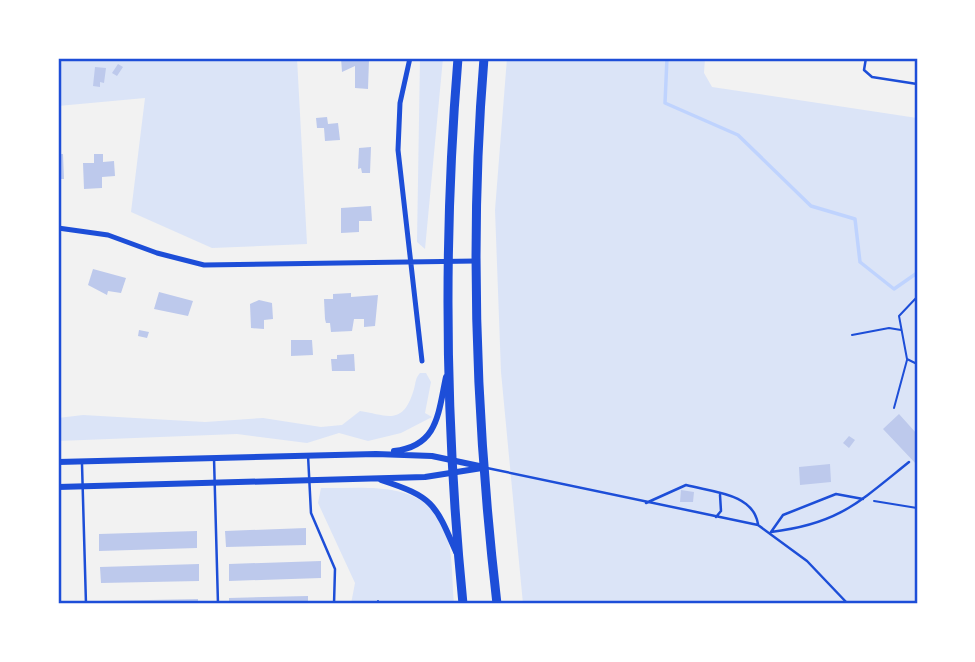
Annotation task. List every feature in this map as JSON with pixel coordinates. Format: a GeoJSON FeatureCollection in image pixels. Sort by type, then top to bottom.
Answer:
{"type":"FeatureCollection","features":[{"type":"Feature","properties":{"kind":"highway"},"geometry":{"type":"LineString","coordinates":[[458,58],[447,261],[452,474],[463,604]]}},
{"type":"Feature","properties":{"kind":"highway"},"geometry":{"type":"LineString","coordinates":[[484,58],[476,261],[484,467],[497,604]]}},
{"type":"Feature","properties":{"kind":"street"},"geometry":{"type":"LineString","coordinates":[[410,58],[400,103],[398,150],[422,360]]}},
{"type":"Feature","properties":{"kind":"street"},"geometry":{"type":"LineString","coordinates":[[58,228],[108,235],[157,253],[204,265],[476,261]]}},
{"type":"Feature","properties":{"kind":"street"},"geometry":{"type":"LineString","coordinates":[[376,454],[407,450],[426,438],[435,423],[448,368]]}},
{"type":"Feature","properties":{"kind":"street"},"geometry":{"type":"LineString","coordinates":[[58,462],[376,454],[452,459],[484,467]]}},
{"type":"Feature","properties":{"kind":"street"},"geometry":{"type":"LineString","coordinates":[[58,486],[376,478],[452,474],[484,467]]}},
{"type":"Feature","properties":{"kind":"street"},"geometry":{"type":"LineString","coordinates":[[376,478],[418,492],[429,500],[440,515],[458,557]]}},
{"type":"Feature","properties":{"kind":"lane"},"geometry":{"type":"LineString","coordinates":[[866,58],[866,75],[917,84]]}},
{"type":"Feature","properties":{"kind":"lane"},"geometry":{"type":"LineString","coordinates":[[308,455],[311,513],[335,569],[334,604]]}},
{"type":"Feature","properties":{"kind":"lane"},"geometry":{"type":"LineString","coordinates":[[214,458],[218,604]]}},
{"type":"Feature","properties":{"kind":"lane"},"geometry":{"type":"LineString","coordinates":[[82,461],[86,604]]}},
{"type":"Feature","properties":{"kind":"lane"},"geometry":{"type":"LineString","coordinates":[[771,531],[823,522],[863,499],[909,462]]}},
{"type":"Feature","properties":{"kind":"lane"},"geometry":{"type":"LineString","coordinates":[[484,467],[646,503],[758,524],[771,531],[807,561],[848,604]]}},
{"type":"Feature","properties":{"kind":"lane"},"geometry":{"type":"LineString","coordinates":[[646,503],[686,485],[747,501],[756,513],[758,524]]}},
{"type":"Feature","properties":{"kind":"lane"},"geometry":{"type":"LineString","coordinates":[[716,517],[721,511],[720,494]]}},
{"type":"Feature","properties":{"kind":"lane"},"geometry":{"type":"LineString","coordinates":[[771,531],[783,515],[836,494],[863,499]]}},
{"type":"Feature","properties":{"kind":"path"},"geometry":{"type":"LineString","coordinates":[[894,408],[907,359],[899,316],[917,297]]}},
{"type":"Feature","properties":{"kind":"path"},"geometry":{"type":"LineString","coordinates":[[852,335],[889,328],[902,331]]}},
{"type":"Feature","properties":{"kind":"path"},"geometry":{"type":"LineString","coordinates":[[907,359],[917,364]]}},
{"type":"Feature","properties":{"kind":"path"},"geometry":{"type":"LineString","coordinates":[[863,499],[917,508]]}},
{"type":"Feature","properties":{"kind":"shaded area"},"geometry":{"type":"Polygon","coordinates":[[[58,58],[297,58],[307,244],[212,248],[131,212],[145,98],[58,106],[58,58]]]}},
{"type":"Feature","properties":{"kind":"shaded area"},"geometry":{"type":"Polygon","coordinates":[[[420,58],[443,58],[425,249],[417,242],[420,58]]]}},
{"type":"Feature","properties":{"kind":"shaded area"},"geometry":{"type":"Polygon","coordinates":[[[507,58],[705,58],[704,73],[712,87],[917,118],[917,604],[523,604],[501,372],[495,210],[507,58]]]}},
{"type":"Feature","properties":{"kind":"shaded area"},"geometry":{"type":"Polygon","coordinates":[[[420,373],[426,373],[431,382],[425,413],[432,417],[401,433],[368,441],[339,433],[307,443],[237,434],[58,441],[58,418],[83,415],[205,422],[263,418],[321,427],[342,425],[360,411],[393,416],[405,409],[420,373]]]}},
{"type":"Feature","properties":{"kind":"shaded area"},"geometry":{"type":"Polygon","coordinates":[[[321,488],[397,491],[428,506],[440,520],[448,540],[454,604],[351,604],[355,583],[318,503],[321,488]]]}},
{"type":"Feature","properties":{"kind":"building"},"geometry":{"type":"Polygon","coordinates":[[[341,58],[369,60],[368,89],[355,88],[355,66],[342,72],[341,58]]]}},
{"type":"Feature","properties":{"kind":"building"},"geometry":{"type":"Polygon","coordinates":[[[118,64],[123,67],[117,76],[112,73],[118,64]]]}},
{"type":"Feature","properties":{"kind":"building"},"geometry":{"type":"Polygon","coordinates":[[[95,67],[106,68],[104,83],[100,82],[100,87],[93,86],[95,67]]]}},
{"type":"Feature","properties":{"kind":"building"},"geometry":{"type":"Polygon","coordinates":[[[327,117],[328,124],[338,123],[340,140],[325,141],[324,128],[317,128],[316,118],[327,117]]]}},
{"type":"Feature","properties":{"kind":"building"},"geometry":{"type":"Polygon","coordinates":[[[371,147],[370,173],[362,173],[361,168],[358,169],[359,148],[371,147]]]}},
{"type":"Feature","properties":{"kind":"building"},"geometry":{"type":"Polygon","coordinates":[[[58,154],[63,154],[64,179],[58,179],[58,154]]]}},
{"type":"Feature","properties":{"kind":"building"},"geometry":{"type":"Polygon","coordinates":[[[94,154],[103,154],[103,162],[114,161],[115,176],[102,177],[102,188],[84,189],[83,163],[94,163],[94,154]]]}},
{"type":"Feature","properties":{"kind":"building"},"geometry":{"type":"Polygon","coordinates":[[[371,206],[372,221],[359,221],[359,232],[341,233],[341,208],[371,206]]]}},
{"type":"Feature","properties":{"kind":"building"},"geometry":{"type":"Polygon","coordinates":[[[93,269],[126,278],[121,293],[108,291],[107,295],[88,285],[93,269]]]}},
{"type":"Feature","properties":{"kind":"building"},"geometry":{"type":"Polygon","coordinates":[[[159,292],[193,301],[188,316],[154,309],[159,292]]]}},
{"type":"Feature","properties":{"kind":"building"},"geometry":{"type":"Polygon","coordinates":[[[351,293],[351,297],[378,295],[375,326],[364,327],[364,319],[354,319],[352,331],[331,332],[330,323],[326,323],[325,319],[324,299],[333,299],[333,294],[351,293]]]}},
{"type":"Feature","properties":{"kind":"building"},"geometry":{"type":"Polygon","coordinates":[[[259,300],[272,303],[273,319],[264,320],[264,329],[251,328],[250,304],[259,300]]]}},
{"type":"Feature","properties":{"kind":"building"},"geometry":{"type":"Polygon","coordinates":[[[139,330],[149,332],[147,338],[138,336],[139,330]]]}},
{"type":"Feature","properties":{"kind":"building"},"geometry":{"type":"Polygon","coordinates":[[[291,340],[312,340],[313,355],[291,356],[291,340]]]}},
{"type":"Feature","properties":{"kind":"building"},"geometry":{"type":"Polygon","coordinates":[[[354,354],[355,371],[332,371],[331,359],[337,359],[337,355],[354,354]]]}},
{"type":"Feature","properties":{"kind":"building"},"geometry":{"type":"Polygon","coordinates":[[[899,414],[917,434],[917,465],[883,429],[899,414]]]}},
{"type":"Feature","properties":{"kind":"building"},"geometry":{"type":"Polygon","coordinates":[[[849,436],[855,440],[849,448],[843,443],[849,436]]]}},
{"type":"Feature","properties":{"kind":"building"},"geometry":{"type":"Polygon","coordinates":[[[830,464],[831,482],[800,485],[799,467],[830,464]]]}},
{"type":"Feature","properties":{"kind":"building"},"geometry":{"type":"Polygon","coordinates":[[[681,490],[694,492],[693,502],[680,502],[681,490]]]}},
{"type":"Feature","properties":{"kind":"building"},"geometry":{"type":"Polygon","coordinates":[[[306,528],[306,545],[226,547],[225,531],[306,528]]]}},
{"type":"Feature","properties":{"kind":"building"},"geometry":{"type":"Polygon","coordinates":[[[197,531],[197,548],[99,551],[99,534],[197,531]]]}},
{"type":"Feature","properties":{"kind":"building"},"geometry":{"type":"Polygon","coordinates":[[[321,561],[321,578],[229,581],[229,564],[321,561]]]}},
{"type":"Feature","properties":{"kind":"building"},"geometry":{"type":"Polygon","coordinates":[[[199,564],[199,581],[101,583],[100,567],[199,564]]]}},
{"type":"Feature","properties":{"kind":"building"},"geometry":{"type":"Polygon","coordinates":[[[308,596],[308,604],[229,604],[229,598],[308,596]]]}},
{"type":"Feature","properties":{"kind":"building"},"geometry":{"type":"Polygon","coordinates":[[[198,599],[198,604],[101,604],[101,601],[198,599]]]}},
{"type":"Feature","properties":{"kind":"waterway"},"geometry":{"type":"LineString","coordinates":[[667,58],[665,103],[738,135],[811,206],[855,219],[860,262],[894,289],[917,273]]}}]}
